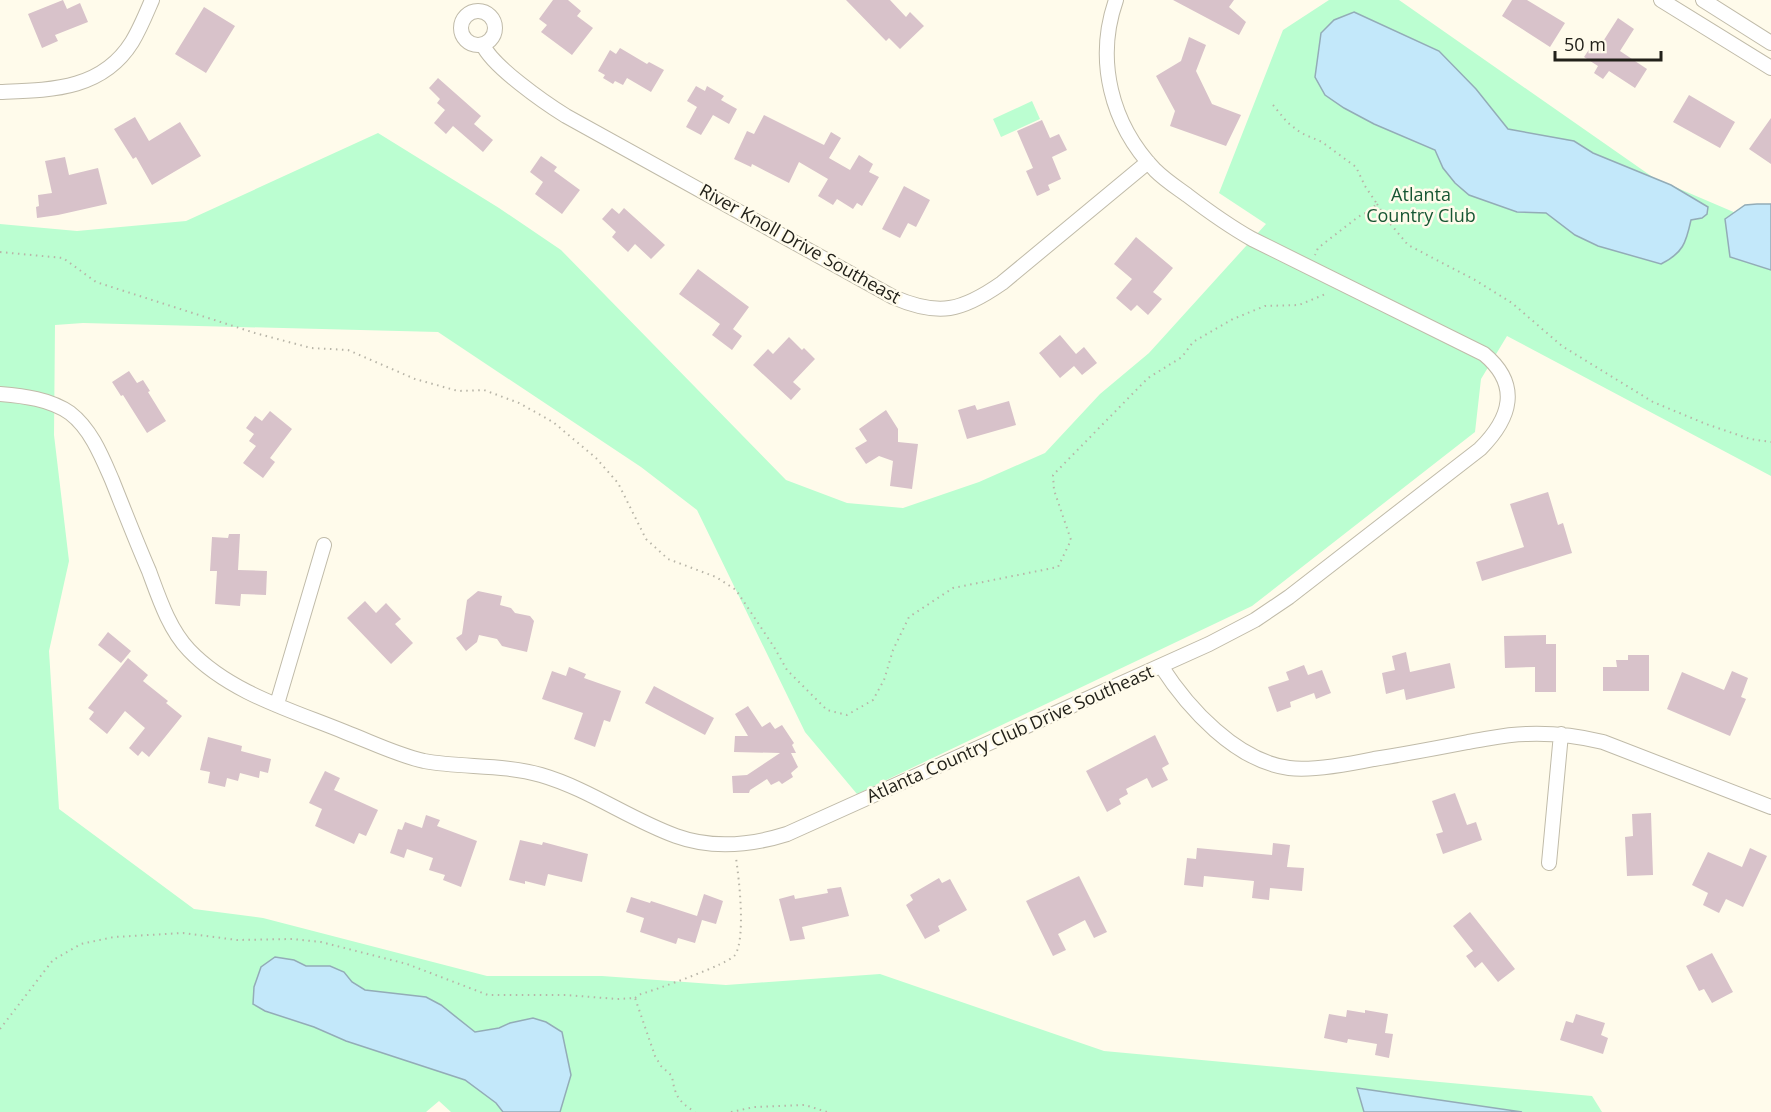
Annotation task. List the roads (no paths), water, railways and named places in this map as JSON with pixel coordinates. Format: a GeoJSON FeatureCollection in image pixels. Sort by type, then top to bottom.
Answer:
{"type":"FeatureCollection","features":[{"type":"Feature","properties":{"kind":"street"},"geometry":{"type":"LineString","coordinates":[[0,92],[59,89],[81,83],[99,74],[121,56],[132,42],[152,0]]}},
{"type":"Feature","properties":{"kind":"street","name":"Atlanta Country Club Drive Southeast"},"geometry":{"type":"LineString","coordinates":[[0,394],[44,400],[71,414],[83,425],[103,459],[163,606],[179,637],[201,661],[226,681],[252,694],[404,755],[442,764],[495,766],[538,774],[572,785],[679,837],[734,844],[760,841],[795,830],[1161,666],[1256,620],[1320,574],[1480,449],[1493,435],[1505,415],[1508,399],[1505,381],[1484,354],[1234,229],[1164,178],[1148,162],[1130,136],[1115,107],[1108,76],[1106,40],[1116,0]]}},
{"type":"Feature","properties":{"kind":"street"},"geometry":{"type":"LineString","coordinates":[[1661,0],[1771,68]]}},
{"type":"Feature","properties":{"kind":"street"},"geometry":{"type":"LineString","coordinates":[[1703,0],[1771,43]]}},
{"type":"Feature","properties":{"kind":"street","name":"River Knoll Drive Southeast"},"geometry":{"type":"LineString","coordinates":[[483,45],[490,58],[544,102],[566,116],[894,297],[925,308],[940,310],[954,307],[970,303],[986,294],[1148,162]]}},
{"type":"Feature","properties":{"kind":"street"},"geometry":{"type":"LineString","coordinates":[[277,704],[324,545]]}},
{"type":"Feature","properties":{"kind":"street"},"geometry":{"type":"LineString","coordinates":[[1161,666],[1176,688],[1217,733],[1238,748],[1262,760],[1289,768],[1347,764],[1526,734],[1560,734],[1603,742],[1771,807]]}},
{"type":"Feature","properties":{"kind":"street"},"geometry":{"type":"LineString","coordinates":[[1549,863],[1560,734]]}},
{"type":"Feature","properties":{"kind":"water"},"geometry":{"type":"Polygon","coordinates":[[[1354,12],[1439,51],[1476,89],[1508,129],[1574,141],[1593,153],[1671,185],[1708,207],[1707,214],[1702,218],[1691,220],[1679,251],[1661,264],[1598,246],[1575,235],[1546,213],[1517,212],[1469,195],[1443,168],[1435,150],[1374,124],[1325,95],[1315,77],[1321,33],[1334,20],[1354,12]]]}},
{"type":"Feature","properties":{"kind":"water"},"geometry":{"type":"Polygon","coordinates":[[[1771,204],[1771,270],[1730,257],[1725,219],[1745,205],[1771,204]]]}},
{"type":"Feature","properties":{"kind":"water"},"geometry":{"type":"Polygon","coordinates":[[[275,957],[294,960],[306,966],[330,966],[344,972],[352,982],[365,990],[426,997],[441,1005],[475,1032],[533,1018],[546,1022],[562,1032],[571,1075],[560,1112],[503,1112],[496,1103],[465,1080],[346,1041],[314,1027],[265,1011],[253,1004],[254,987],[261,967],[275,957]]]}},
{"type":"Feature","properties":{"kind":"water"},"geometry":{"type":"Polygon","coordinates":[[[1357,1088],[1522,1112],[1364,1112],[1357,1088]]]}},
{"type":"Feature","properties":{"kind":"park label","name":"Atlanta Country Club"},"geometry":{"type":"Point","coordinates":[1421,205]}}]}
